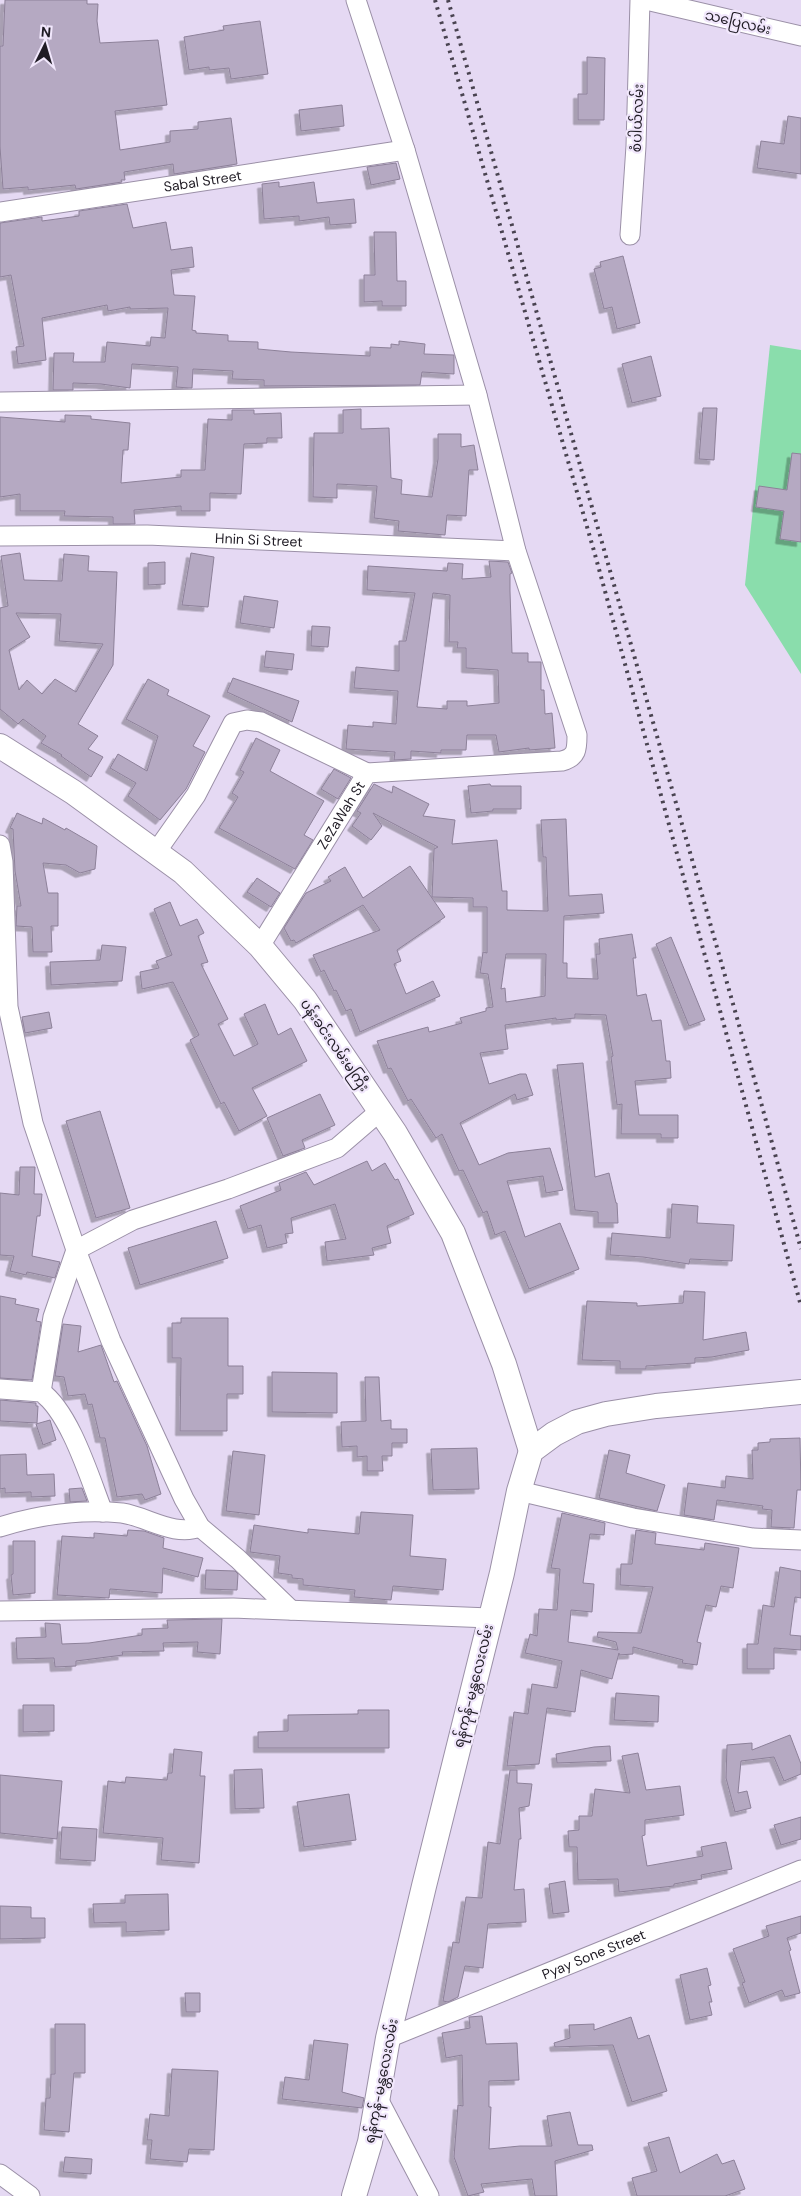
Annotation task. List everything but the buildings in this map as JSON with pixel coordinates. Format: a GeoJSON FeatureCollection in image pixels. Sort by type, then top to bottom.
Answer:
{"type":"FeatureCollection","features":[{"type":"Feature","properties":{"kind":"main road","name":"ပန်းခင်းလမ်းမကြီး"},"geometry":{"type":"LineString","coordinates":[[0,746],[73,792],[183,872],[260,946],[305,1000],[395,1133],[453,1233],[504,1364],[531,1451]]}},
{"type":"Feature","properties":{"kind":"main road"},"geometry":{"type":"LineString","coordinates":[[531,1451],[554,1434],[577,1422],[606,1414],[656,1406],[801,1392]]}},
{"type":"Feature","properties":{"kind":"main road","name":"ရန်ကုန်-မန္တလေးလမ်း"},"geometry":{"type":"LineString","coordinates":[[354,2196],[370,2142],[388,2038],[502,1573],[519,1491],[531,1451]]}},
{"type":"Feature","properties":{"kind":"street"},"geometry":{"type":"LineString","coordinates":[[356,0],[405,150],[477,396],[516,551]]}},
{"type":"Feature","properties":{"kind":"street","name":"စံပါယ်လမ်း"},"geometry":{"type":"LineString","coordinates":[[630,235],[636,146],[640,0]]}},
{"type":"Feature","properties":{"kind":"street","name":"သပြေလမ်း"},"geometry":{"type":"LineString","coordinates":[[646,0],[801,36]]}},
{"type":"Feature","properties":{"kind":"street","name":"Sabal Street"},"geometry":{"type":"LineString","coordinates":[[0,212],[405,150]]}},
{"type":"Feature","properties":{"kind":"street"},"geometry":{"type":"LineString","coordinates":[[0,402],[477,396]]}},
{"type":"Feature","properties":{"kind":"street","name":"Hnin Si Street"},"geometry":{"type":"LineString","coordinates":[[0,536],[147,535],[516,551]]}},
{"type":"Feature","properties":{"kind":"street","name":"ZeZaWah St"},"geometry":{"type":"LineString","coordinates":[[260,946],[367,773],[562,761],[572,759],[576,753],[576,735],[516,551]]}},
{"type":"Feature","properties":{"kind":"street"},"geometry":{"type":"LineString","coordinates":[[156,852],[196,795],[233,723],[247,720],[261,722],[367,773]]}},
{"type":"Feature","properties":{"kind":"street"},"geometry":{"type":"LineString","coordinates":[[0,845],[3,862],[3,943],[8,1007],[33,1123],[76,1250],[111,1341],[184,1499],[200,1527],[238,1559],[291,1610]]}},
{"type":"Feature","properties":{"kind":"street"},"geometry":{"type":"LineString","coordinates":[[41,1392],[53,1317],[76,1250],[133,1220],[228,1189],[337,1148],[380,1111]]}},
{"type":"Feature","properties":{"kind":"street"},"geometry":{"type":"LineString","coordinates":[[0,1389],[41,1392],[53,1404],[69,1427],[103,1512]]}},
{"type":"Feature","properties":{"kind":"street"},"geometry":{"type":"LineString","coordinates":[[519,1491],[633,1518],[752,1538],[801,1540]]}},
{"type":"Feature","properties":{"kind":"street"},"geometry":{"type":"LineString","coordinates":[[0,1527],[27,1519],[103,1512],[124,1514],[178,1530],[191,1530],[200,1527]]}},
{"type":"Feature","properties":{"kind":"street"},"geometry":{"type":"LineString","coordinates":[[0,1611],[233,1608],[490,1618]]}},
{"type":"Feature","properties":{"kind":"street","name":"Pyay Sone Street"},"geometry":{"type":"LineString","coordinates":[[388,2038],[801,1870]]}},
{"type":"Feature","properties":{"kind":"street"},"geometry":{"type":"LineString","coordinates":[[378,2099],[429,2196]]}},
{"type":"Feature","properties":{"kind":"street"},"geometry":{"type":"LineString","coordinates":[[0,2174],[30,2196]]}},
{"type":"Feature","properties":{"kind":"green space"},"geometry":{"type":"Polygon","coordinates":[[[770,345],[801,350],[801,674],[745,585],[770,345]]]}},
{"type":"Feature","properties":{"kind":"railway"},"geometry":{"type":"LineString","coordinates":[[435,0],[594,551],[801,1306]]}},
{"type":"Feature","properties":{"kind":"railway"},"geometry":{"type":"LineString","coordinates":[[448,0],[801,1249]]}}]}
